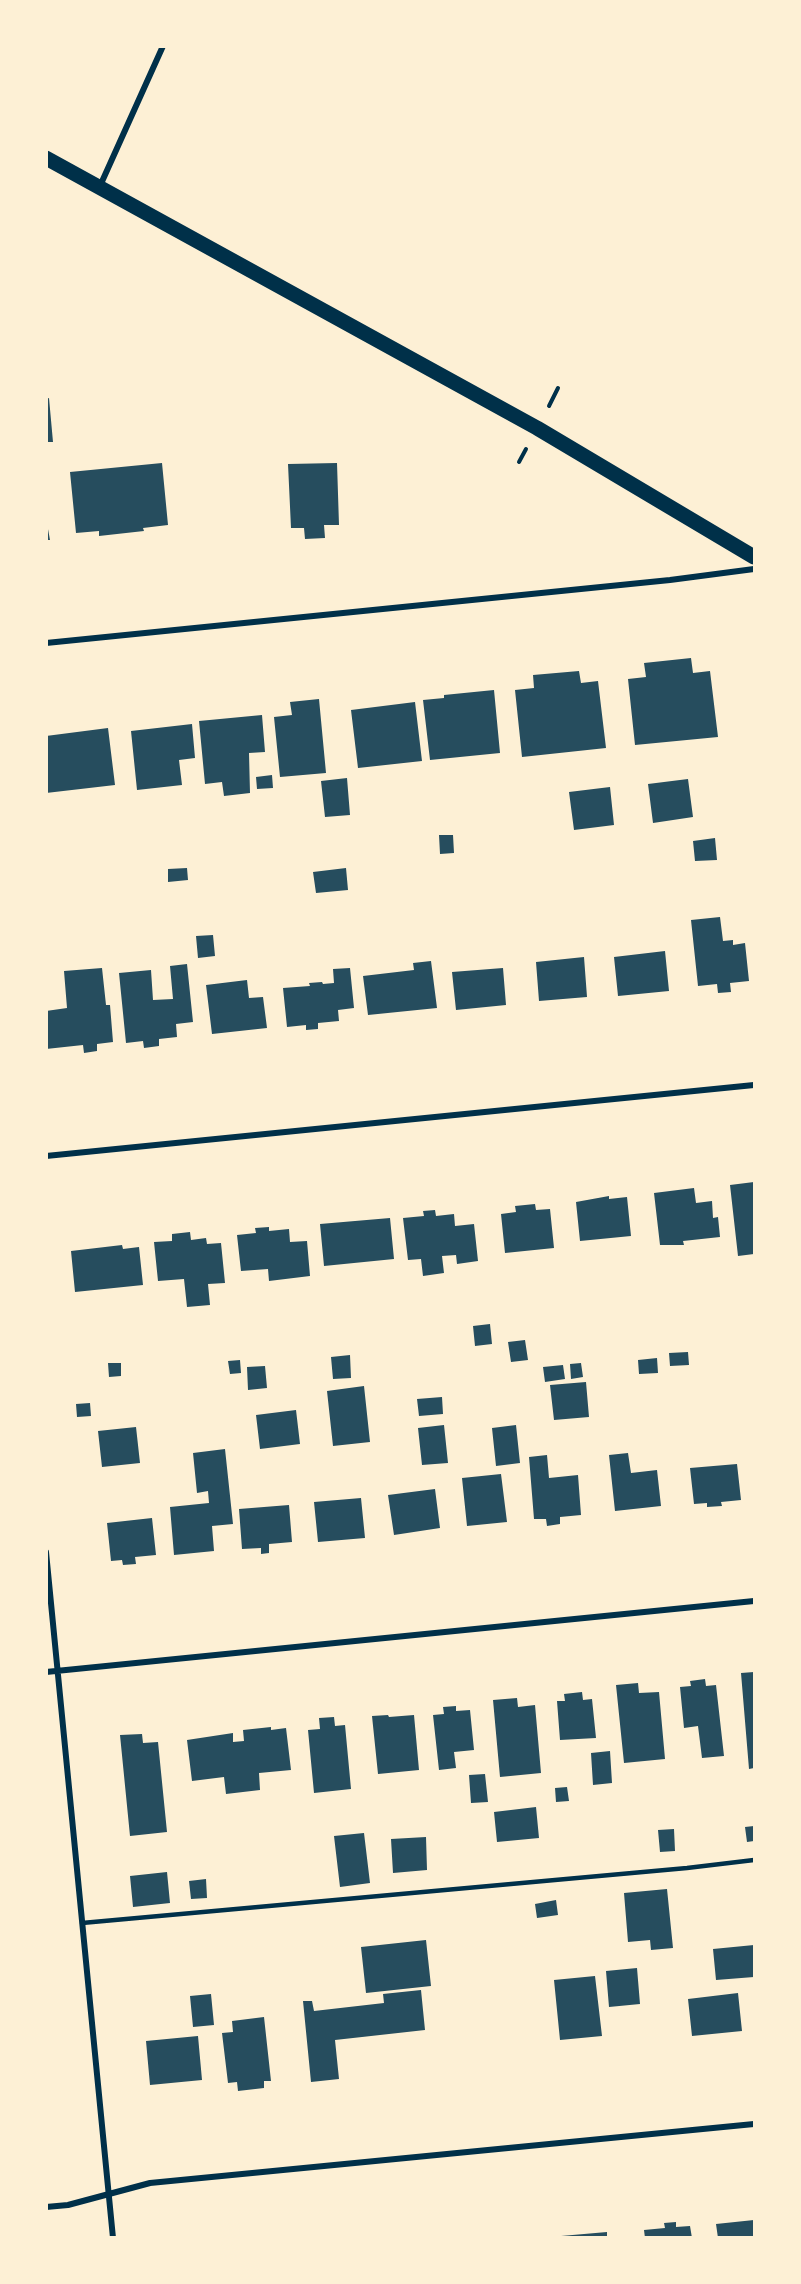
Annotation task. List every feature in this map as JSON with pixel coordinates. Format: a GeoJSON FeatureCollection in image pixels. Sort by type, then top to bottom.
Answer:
{"type":"FeatureCollection","features":[{"type":"Feature","properties":{"kind":"main road"},"geometry":{"type":"LineString","coordinates":[[46,158],[537,428],[754,557]]}},
{"type":"Feature","properties":{"kind":"street"},"geometry":{"type":"LineString","coordinates":[[100,187],[163,46]]}},
{"type":"Feature","properties":{"kind":"street"},"geometry":{"type":"LineString","coordinates":[[46,643],[670,580],[754,569]]}},
{"type":"Feature","properties":{"kind":"street"},"geometry":{"type":"LineString","coordinates":[[46,1156],[754,1085]]}},
{"type":"Feature","properties":{"kind":"street"},"geometry":{"type":"LineString","coordinates":[[46,1552],[113,2238]]}},
{"type":"Feature","properties":{"kind":"street"},"geometry":{"type":"LineString","coordinates":[[46,1672],[754,1601]]}},
{"type":"Feature","properties":{"kind":"street"},"geometry":{"type":"LineString","coordinates":[[46,2206],[68,2205],[150,2183],[754,2124]]}},
{"type":"Feature","properties":{"kind":"lane"},"geometry":{"type":"LineString","coordinates":[[82,1923],[754,1860]]}},
{"type":"Feature","properties":{"kind":"building"},"geometry":{"type":"Polygon","coordinates":[[[49,398],[53,442],[46,442],[46,399],[49,398]]]}},
{"type":"Feature","properties":{"kind":"building"},"geometry":{"type":"Polygon","coordinates":[[[162,463],[168,525],[143,528],[144,531],[99,536],[99,531],[76,533],[70,472],[162,463]]]}},
{"type":"Feature","properties":{"kind":"building"},"geometry":{"type":"Polygon","coordinates":[[[337,463],[339,525],[324,525],[325,538],[305,539],[304,528],[291,528],[288,464],[337,463]]]}},
{"type":"Feature","properties":{"kind":"building"},"geometry":{"type":"Polygon","coordinates":[[[46,518],[50,540],[46,540],[46,518]]]}},
{"type":"Feature","properties":{"kind":"building"},"geometry":{"type":"Polygon","coordinates":[[[691,658],[693,673],[710,671],[718,737],[635,745],[628,679],[646,677],[644,663],[691,658]]]}},
{"type":"Feature","properties":{"kind":"building"},"geometry":{"type":"Polygon","coordinates":[[[579,671],[581,683],[598,681],[606,748],[522,757],[515,690],[534,688],[533,675],[579,671]]]}},
{"type":"Feature","properties":{"kind":"building"},"geometry":{"type":"Polygon","coordinates":[[[494,690],[500,753],[430,760],[423,700],[444,698],[444,695],[494,690]]]}},
{"type":"Feature","properties":{"kind":"building"},"geometry":{"type":"Polygon","coordinates":[[[319,699],[326,773],[280,777],[274,717],[292,715],[290,702],[319,699]]]}},
{"type":"Feature","properties":{"kind":"building"},"geometry":{"type":"Polygon","coordinates":[[[415,702],[422,761],[358,768],[351,710],[415,702]]]}},
{"type":"Feature","properties":{"kind":"building"},"geometry":{"type":"Polygon","coordinates":[[[262,715],[265,752],[249,753],[250,793],[224,796],[222,782],[205,784],[199,721],[262,715]]]}},
{"type":"Feature","properties":{"kind":"building"},"geometry":{"type":"Polygon","coordinates":[[[192,724],[195,758],[179,760],[182,785],[137,790],[131,731],[192,724]]]}},
{"type":"Feature","properties":{"kind":"building"},"geometry":{"type":"Polygon","coordinates":[[[108,728],[115,785],[46,793],[46,736],[108,728]]]}},
{"type":"Feature","properties":{"kind":"building"},"geometry":{"type":"Polygon","coordinates":[[[272,775],[273,788],[257,789],[256,777],[272,775]]]}},
{"type":"Feature","properties":{"kind":"building"},"geometry":{"type":"Polygon","coordinates":[[[347,778],[350,815],[325,817],[321,781],[347,778]]]}},
{"type":"Feature","properties":{"kind":"building"},"geometry":{"type":"Polygon","coordinates":[[[688,779],[693,817],[653,823],[648,784],[688,779]]]}},
{"type":"Feature","properties":{"kind":"building"},"geometry":{"type":"Polygon","coordinates":[[[610,787],[614,825],[574,830],[569,792],[610,787]]]}},
{"type":"Feature","properties":{"kind":"building"},"geometry":{"type":"Polygon","coordinates":[[[439,835],[453,835],[454,853],[440,854],[439,835]]]}},
{"type":"Feature","properties":{"kind":"building"},"geometry":{"type":"Polygon","coordinates":[[[715,838],[717,860],[695,861],[693,841],[715,838]]]}},
{"type":"Feature","properties":{"kind":"building"},"geometry":{"type":"Polygon","coordinates":[[[187,868],[188,880],[168,882],[168,869],[187,868]]]}},
{"type":"Feature","properties":{"kind":"building"},"geometry":{"type":"Polygon","coordinates":[[[346,868],[348,890],[316,893],[313,872],[346,868]]]}},
{"type":"Feature","properties":{"kind":"building"},"geometry":{"type":"Polygon","coordinates":[[[720,917],[723,941],[733,940],[733,945],[745,943],[749,981],[730,983],[731,992],[718,993],[717,984],[698,986],[691,920],[720,917]]]}},
{"type":"Feature","properties":{"kind":"building"},"geometry":{"type":"Polygon","coordinates":[[[213,935],[215,956],[198,958],[196,936],[213,935]]]}},
{"type":"Feature","properties":{"kind":"building"},"geometry":{"type":"Polygon","coordinates":[[[665,951],[669,991],[618,996],[614,957],[665,951]]]}},
{"type":"Feature","properties":{"kind":"building"},"geometry":{"type":"Polygon","coordinates":[[[584,957],[587,997],[539,1001],[536,962],[584,957]]]}},
{"type":"Feature","properties":{"kind":"building"},"geometry":{"type":"Polygon","coordinates":[[[431,961],[437,1008],[368,1015],[363,976],[414,970],[413,963],[431,961]]]}},
{"type":"Feature","properties":{"kind":"building"},"geometry":{"type":"Polygon","coordinates":[[[187,964],[193,1022],[176,1024],[177,1037],[159,1039],[159,1046],[144,1048],[143,1041],[126,1043],[119,973],[151,970],[153,1000],[173,999],[170,966],[187,964]]]}},
{"type":"Feature","properties":{"kind":"building"},"geometry":{"type":"Polygon","coordinates":[[[102,968],[106,1005],[110,1005],[113,1042],[97,1044],[97,1051],[84,1053],[83,1045],[46,1049],[46,1011],[67,1008],[64,971],[102,968]]]}},
{"type":"Feature","properties":{"kind":"building"},"geometry":{"type":"Polygon","coordinates":[[[350,968],[354,1008],[338,1010],[339,1021],[318,1023],[318,1029],[306,1030],[306,1025],[287,1027],[283,988],[310,986],[309,983],[334,983],[333,969],[350,968]]]}},
{"type":"Feature","properties":{"kind":"building"},"geometry":{"type":"Polygon","coordinates":[[[503,968],[506,1005],[456,1010],[452,972],[503,968]]]}},
{"type":"Feature","properties":{"kind":"building"},"geometry":{"type":"Polygon","coordinates":[[[247,980],[249,998],[263,997],[267,1028],[212,1034],[206,985],[247,980]]]}},
{"type":"Feature","properties":{"kind":"building"},"geometry":{"type":"Polygon","coordinates":[[[754,1182],[754,1254],[738,1256],[730,1185],[754,1182]]]}},
{"type":"Feature","properties":{"kind":"building"},"geometry":{"type":"Polygon","coordinates":[[[694,1188],[696,1203],[712,1201],[713,1218],[718,1217],[720,1237],[683,1241],[684,1245],[660,1245],[654,1193],[694,1188]]]}},
{"type":"Feature","properties":{"kind":"building"},"geometry":{"type":"Polygon","coordinates":[[[609,1196],[609,1199],[627,1197],[631,1236],[580,1241],[576,1202],[609,1196]]]}},
{"type":"Feature","properties":{"kind":"building"},"geometry":{"type":"Polygon","coordinates":[[[535,1204],[536,1210],[550,1209],[554,1248],[505,1253],[501,1214],[516,1212],[515,1206],[535,1204]]]}},
{"type":"Feature","properties":{"kind":"building"},"geometry":{"type":"Polygon","coordinates":[[[435,1210],[436,1216],[454,1214],[455,1226],[474,1224],[478,1261],[457,1264],[456,1255],[442,1256],[444,1273],[423,1276],[421,1259],[408,1260],[403,1218],[424,1216],[423,1211],[435,1210]]]}},
{"type":"Feature","properties":{"kind":"building"},"geometry":{"type":"Polygon","coordinates":[[[390,1218],[394,1259],[324,1266],[320,1224],[390,1218]]]}},
{"type":"Feature","properties":{"kind":"building"},"geometry":{"type":"Polygon","coordinates":[[[269,1227],[269,1231],[289,1229],[290,1242],[307,1241],[310,1276],[269,1281],[268,1269],[241,1271],[237,1235],[256,1233],[255,1228],[269,1227]]]}},
{"type":"Feature","properties":{"kind":"building"},"geometry":{"type":"Polygon","coordinates":[[[190,1232],[191,1240],[206,1238],[207,1244],[221,1243],[225,1283],[208,1284],[210,1305],[187,1307],[184,1279],[158,1281],[154,1242],[172,1241],[172,1234],[190,1232]]]}},
{"type":"Feature","properties":{"kind":"building"},"geometry":{"type":"Polygon","coordinates":[[[122,1245],[123,1249],[139,1247],[143,1285],[75,1292],[71,1251],[122,1245]]]}},
{"type":"Feature","properties":{"kind":"building"},"geometry":{"type":"Polygon","coordinates":[[[490,1324],[492,1344],[475,1346],[473,1326],[490,1324]]]}},
{"type":"Feature","properties":{"kind":"building"},"geometry":{"type":"Polygon","coordinates":[[[525,1340],[528,1360],[511,1362],[508,1342],[525,1340]]]}},
{"type":"Feature","properties":{"kind":"building"},"geometry":{"type":"Polygon","coordinates":[[[688,1352],[689,1365],[670,1366],[669,1353],[688,1352]]]}},
{"type":"Feature","properties":{"kind":"building"},"geometry":{"type":"Polygon","coordinates":[[[350,1355],[351,1378],[333,1379],[331,1357],[350,1355]]]}},
{"type":"Feature","properties":{"kind":"building"},"geometry":{"type":"Polygon","coordinates":[[[657,1358],[658,1373],[639,1374],[638,1360],[657,1358]]]}},
{"type":"Feature","properties":{"kind":"building"},"geometry":{"type":"Polygon","coordinates":[[[240,1360],[241,1373],[230,1374],[228,1361],[240,1360]]]}},
{"type":"Feature","properties":{"kind":"building"},"geometry":{"type":"Polygon","coordinates":[[[108,1363],[121,1363],[121,1376],[109,1377],[108,1363]]]}},
{"type":"Feature","properties":{"kind":"building"},"geometry":{"type":"Polygon","coordinates":[[[581,1363],[583,1377],[571,1379],[570,1364],[581,1363]]]}},
{"type":"Feature","properties":{"kind":"building"},"geometry":{"type":"Polygon","coordinates":[[[563,1365],[565,1379],[545,1382],[543,1367],[563,1365]]]}},
{"type":"Feature","properties":{"kind":"building"},"geometry":{"type":"Polygon","coordinates":[[[265,1366],[267,1388],[248,1390],[247,1367],[265,1366]]]}},
{"type":"Feature","properties":{"kind":"building"},"geometry":{"type":"Polygon","coordinates":[[[586,1382],[589,1417],[554,1420],[550,1385],[586,1382]]]}},
{"type":"Feature","properties":{"kind":"building"},"geometry":{"type":"Polygon","coordinates":[[[364,1386],[370,1442],[333,1446],[327,1391],[364,1386]]]}},
{"type":"Feature","properties":{"kind":"building"},"geometry":{"type":"Polygon","coordinates":[[[442,1397],[443,1414],[419,1416],[417,1399],[442,1397]]]}},
{"type":"Feature","properties":{"kind":"building"},"geometry":{"type":"Polygon","coordinates":[[[90,1403],[91,1416],[77,1417],[76,1404],[90,1403]]]}},
{"type":"Feature","properties":{"kind":"building"},"geometry":{"type":"Polygon","coordinates":[[[296,1410],[300,1444],[260,1449],[256,1415],[296,1410]]]}},
{"type":"Feature","properties":{"kind":"building"},"geometry":{"type":"Polygon","coordinates":[[[444,1425],[448,1463],[422,1465],[418,1428],[444,1425]]]}},
{"type":"Feature","properties":{"kind":"building"},"geometry":{"type":"Polygon","coordinates":[[[516,1425],[520,1463],[496,1466],[492,1428],[516,1425]]]}},
{"type":"Feature","properties":{"kind":"building"},"geometry":{"type":"Polygon","coordinates":[[[136,1427],[140,1463],[102,1467],[98,1431],[136,1427]]]}},
{"type":"Feature","properties":{"kind":"building"},"geometry":{"type":"Polygon","coordinates":[[[225,1449],[233,1524],[212,1526],[214,1551],[174,1555],[170,1507],[209,1503],[208,1491],[197,1493],[193,1453],[225,1449]]]}},
{"type":"Feature","properties":{"kind":"building"},"geometry":{"type":"Polygon","coordinates":[[[628,1453],[631,1473],[657,1470],[661,1506],[615,1511],[609,1455],[628,1453]]]}},
{"type":"Feature","properties":{"kind":"building"},"geometry":{"type":"Polygon","coordinates":[[[547,1455],[549,1478],[578,1475],[581,1515],[560,1517],[560,1524],[547,1526],[546,1519],[534,1519],[529,1457],[547,1455]]]}},
{"type":"Feature","properties":{"kind":"building"},"geometry":{"type":"Polygon","coordinates":[[[737,1464],[741,1500],[721,1502],[722,1506],[707,1507],[707,1503],[694,1504],[690,1468],[737,1464]]]}},
{"type":"Feature","properties":{"kind":"building"},"geometry":{"type":"Polygon","coordinates":[[[501,1474],[507,1522],[467,1526],[462,1478],[501,1474]]]}},
{"type":"Feature","properties":{"kind":"building"},"geometry":{"type":"Polygon","coordinates":[[[435,1489],[440,1528],[394,1535],[388,1495],[435,1489]]]}},
{"type":"Feature","properties":{"kind":"building"},"geometry":{"type":"Polygon","coordinates":[[[361,1498],[365,1538],[318,1542],[314,1502],[361,1498]]]}},
{"type":"Feature","properties":{"kind":"building"},"geometry":{"type":"Polygon","coordinates":[[[289,1505],[292,1542],[269,1544],[269,1553],[261,1554],[261,1548],[242,1549],[239,1509],[289,1505]]]}},
{"type":"Feature","properties":{"kind":"building"},"geometry":{"type":"Polygon","coordinates":[[[152,1518],[156,1555],[135,1557],[136,1564],[123,1565],[122,1560],[111,1561],[107,1523],[152,1518]]]}},
{"type":"Feature","properties":{"kind":"building"},"geometry":{"type":"Polygon","coordinates":[[[754,1672],[754,1768],[749,1769],[741,1673],[754,1672]]]}},
{"type":"Feature","properties":{"kind":"building"},"geometry":{"type":"Polygon","coordinates":[[[705,1679],[706,1686],[716,1685],[724,1756],[702,1758],[698,1726],[684,1728],[680,1687],[691,1686],[690,1681],[705,1679]]]}},
{"type":"Feature","properties":{"kind":"building"},"geometry":{"type":"Polygon","coordinates":[[[638,1683],[639,1693],[659,1692],[665,1759],[624,1763],[616,1685],[638,1683]]]}},
{"type":"Feature","properties":{"kind":"building"},"geometry":{"type":"Polygon","coordinates":[[[582,1692],[583,1700],[592,1699],[596,1738],[560,1740],[557,1701],[565,1701],[564,1694],[582,1692]]]}},
{"type":"Feature","properties":{"kind":"building"},"geometry":{"type":"Polygon","coordinates":[[[517,1698],[518,1707],[535,1705],[541,1773],[500,1777],[493,1700],[517,1698]]]}},
{"type":"Feature","properties":{"kind":"building"},"geometry":{"type":"Polygon","coordinates":[[[456,1706],[456,1711],[470,1710],[474,1750],[454,1752],[456,1768],[439,1770],[433,1715],[444,1714],[443,1707],[456,1706]]]}},
{"type":"Feature","properties":{"kind":"building"},"geometry":{"type":"Polygon","coordinates":[[[388,1715],[389,1717],[414,1715],[419,1770],[378,1774],[372,1716],[388,1715]]]}},
{"type":"Feature","properties":{"kind":"building"},"geometry":{"type":"Polygon","coordinates":[[[334,1717],[335,1726],[345,1725],[351,1789],[314,1793],[308,1730],[320,1729],[319,1718],[334,1717]]]}},
{"type":"Feature","properties":{"kind":"building"},"geometry":{"type":"Polygon","coordinates":[[[271,1727],[271,1730],[286,1728],[291,1770],[259,1773],[260,1790],[226,1794],[224,1777],[192,1781],[187,1740],[233,1733],[233,1742],[244,1741],[243,1730],[271,1727]]]}},
{"type":"Feature","properties":{"kind":"building"},"geometry":{"type":"Polygon","coordinates":[[[142,1734],[143,1743],[158,1742],[167,1832],[130,1836],[120,1735],[142,1734]]]}},
{"type":"Feature","properties":{"kind":"building"},"geometry":{"type":"Polygon","coordinates":[[[610,1751],[612,1783],[593,1785],[591,1753],[610,1751]]]}},
{"type":"Feature","properties":{"kind":"building"},"geometry":{"type":"Polygon","coordinates":[[[485,1774],[488,1802],[471,1803],[469,1775],[485,1774]]]}},
{"type":"Feature","properties":{"kind":"building"},"geometry":{"type":"Polygon","coordinates":[[[567,1787],[569,1801],[556,1802],[555,1788],[567,1787]]]}},
{"type":"Feature","properties":{"kind":"building"},"geometry":{"type":"Polygon","coordinates":[[[536,1807],[539,1838],[497,1842],[494,1812],[536,1807]]]}},
{"type":"Feature","properties":{"kind":"building"},"geometry":{"type":"Polygon","coordinates":[[[754,1826],[754,1841],[747,1842],[745,1827],[754,1826]]]}},
{"type":"Feature","properties":{"kind":"building"},"geometry":{"type":"Polygon","coordinates":[[[674,1829],[675,1851],[660,1852],[658,1830],[674,1829]]]}},
{"type":"Feature","properties":{"kind":"building"},"geometry":{"type":"Polygon","coordinates":[[[364,1833],[370,1883],[340,1887],[334,1836],[364,1833]]]}},
{"type":"Feature","properties":{"kind":"building"},"geometry":{"type":"Polygon","coordinates":[[[426,1837],[427,1870],[393,1873],[391,1839],[426,1837]]]}},
{"type":"Feature","properties":{"kind":"building"},"geometry":{"type":"Polygon","coordinates":[[[167,1872],[170,1903],[133,1907],[130,1876],[167,1872]]]}},
{"type":"Feature","properties":{"kind":"building"},"geometry":{"type":"Polygon","coordinates":[[[206,1879],[207,1898],[191,1899],[189,1881],[206,1879]]]}},
{"type":"Feature","properties":{"kind":"building"},"geometry":{"type":"Polygon","coordinates":[[[667,1889],[673,1948],[651,1950],[650,1940],[628,1942],[624,1893],[667,1889]]]}},
{"type":"Feature","properties":{"kind":"building"},"geometry":{"type":"Polygon","coordinates":[[[556,1900],[558,1915],[537,1918],[535,1904],[556,1900]]]}},
{"type":"Feature","properties":{"kind":"building"},"geometry":{"type":"Polygon","coordinates":[[[426,1940],[431,1986],[366,1993],[361,1947],[426,1940]]]}},
{"type":"Feature","properties":{"kind":"building"},"geometry":{"type":"Polygon","coordinates":[[[754,1945],[754,1977],[716,1980],[713,1949],[754,1945]]]}},
{"type":"Feature","properties":{"kind":"building"},"geometry":{"type":"Polygon","coordinates":[[[637,1968],[640,2004],[609,2007],[606,1971],[637,1968]]]}},
{"type":"Feature","properties":{"kind":"building"},"geometry":{"type":"Polygon","coordinates":[[[595,1976],[602,2036],[560,2040],[554,1980],[595,1976]]]}},
{"type":"Feature","properties":{"kind":"building"},"geometry":{"type":"Polygon","coordinates":[[[421,1990],[425,2030],[335,2040],[339,2079],[311,2082],[303,2001],[312,2001],[314,2011],[384,2003],[383,1994],[421,1990]]]}},
{"type":"Feature","properties":{"kind":"building"},"geometry":{"type":"Polygon","coordinates":[[[738,1993],[742,2031],[692,2036],[688,1999],[738,1993]]]}},
{"type":"Feature","properties":{"kind":"building"},"geometry":{"type":"Polygon","coordinates":[[[211,1994],[214,2025],[193,2027],[190,1996],[211,1994]]]}},
{"type":"Feature","properties":{"kind":"building"},"geometry":{"type":"Polygon","coordinates":[[[264,2017],[271,2081],[264,2081],[264,2088],[238,2091],[237,2082],[228,2083],[222,2033],[233,2032],[232,2021],[264,2017]]]}},
{"type":"Feature","properties":{"kind":"building"},"geometry":{"type":"Polygon","coordinates":[[[198,2036],[202,2080],[150,2085],[146,2041],[198,2036]]]}},
{"type":"Feature","properties":{"kind":"building"},"geometry":{"type":"Polygon","coordinates":[[[754,2220],[754,2238],[718,2238],[716,2224],[754,2220]]]}},
{"type":"Feature","properties":{"kind":"building"},"geometry":{"type":"Polygon","coordinates":[[[676,2222],[676,2227],[690,2226],[692,2238],[645,2238],[644,2230],[665,2228],[664,2223],[676,2222]]]}},
{"type":"Feature","properties":{"kind":"building"},"geometry":{"type":"Polygon","coordinates":[[[607,2232],[607,2238],[561,2238],[561,2236],[607,2232]]]}}]}
